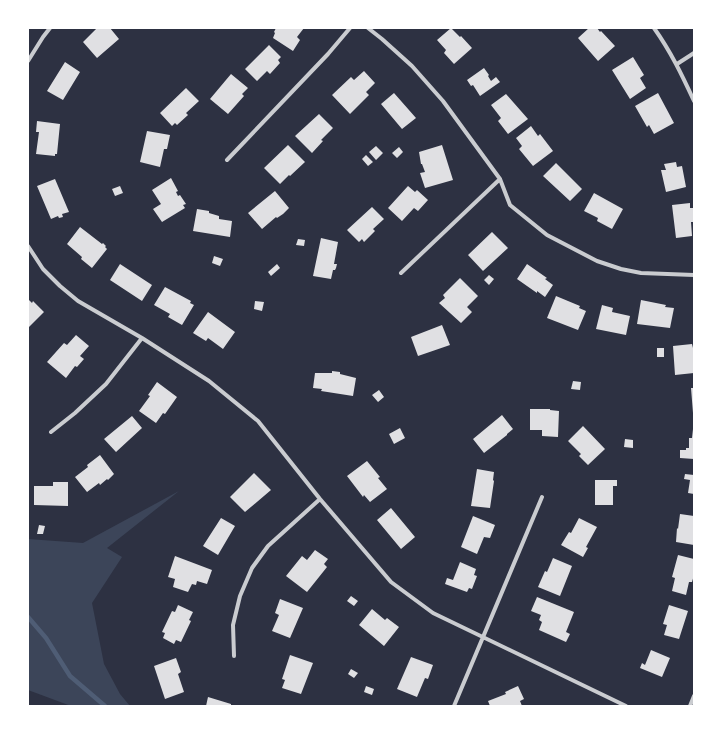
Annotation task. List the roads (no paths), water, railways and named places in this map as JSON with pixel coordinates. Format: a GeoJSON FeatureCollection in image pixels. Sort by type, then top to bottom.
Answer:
{"type":"FeatureCollection","features":[{"type":"Feature","properties":{"kind":"street"},"geometry":{"type":"LineString","coordinates":[[28,61],[50,28]]}},
{"type":"Feature","properties":{"kind":"street"},"geometry":{"type":"LineString","coordinates":[[227,160],[328,54],[350,28]]}},
{"type":"Feature","properties":{"kind":"street"},"geometry":{"type":"LineString","coordinates":[[368,28],[412,66],[444,101],[500,179],[510,205],[547,235],[597,261],[621,269],[641,273],[694,275]]}},
{"type":"Feature","properties":{"kind":"street"},"geometry":{"type":"LineString","coordinates":[[654,28],[667,46],[677,64],[694,101]]}},
{"type":"Feature","properties":{"kind":"street"},"geometry":{"type":"LineString","coordinates":[[677,64],[694,54]]}},
{"type":"Feature","properties":{"kind":"street"},"geometry":{"type":"LineString","coordinates":[[401,274],[500,179]]}},
{"type":"Feature","properties":{"kind":"street"},"geometry":{"type":"LineString","coordinates":[[28,246],[44,269],[60,286],[78,301],[142,338],[209,381],[258,421],[320,499],[391,582],[433,613],[482,638],[626,706]]}},
{"type":"Feature","properties":{"kind":"street"},"geometry":{"type":"LineString","coordinates":[[51,432],[75,413],[106,384],[142,338]]}},
{"type":"Feature","properties":{"kind":"street"},"geometry":{"type":"LineString","coordinates":[[454,706],[542,498]]}},
{"type":"Feature","properties":{"kind":"street"},"geometry":{"type":"LineString","coordinates":[[234,656],[233,625],[240,596],[252,568],[268,546],[320,499]]}},
{"type":"Feature","properties":{"kind":"street"},"geometry":{"type":"LineString","coordinates":[[690,706],[694,696]]}},
{"type":"Feature","properties":{"kind":"waterway"},"geometry":{"type":"LineString","coordinates":[[28,617],[46,638],[70,676],[105,706]]}}]}
